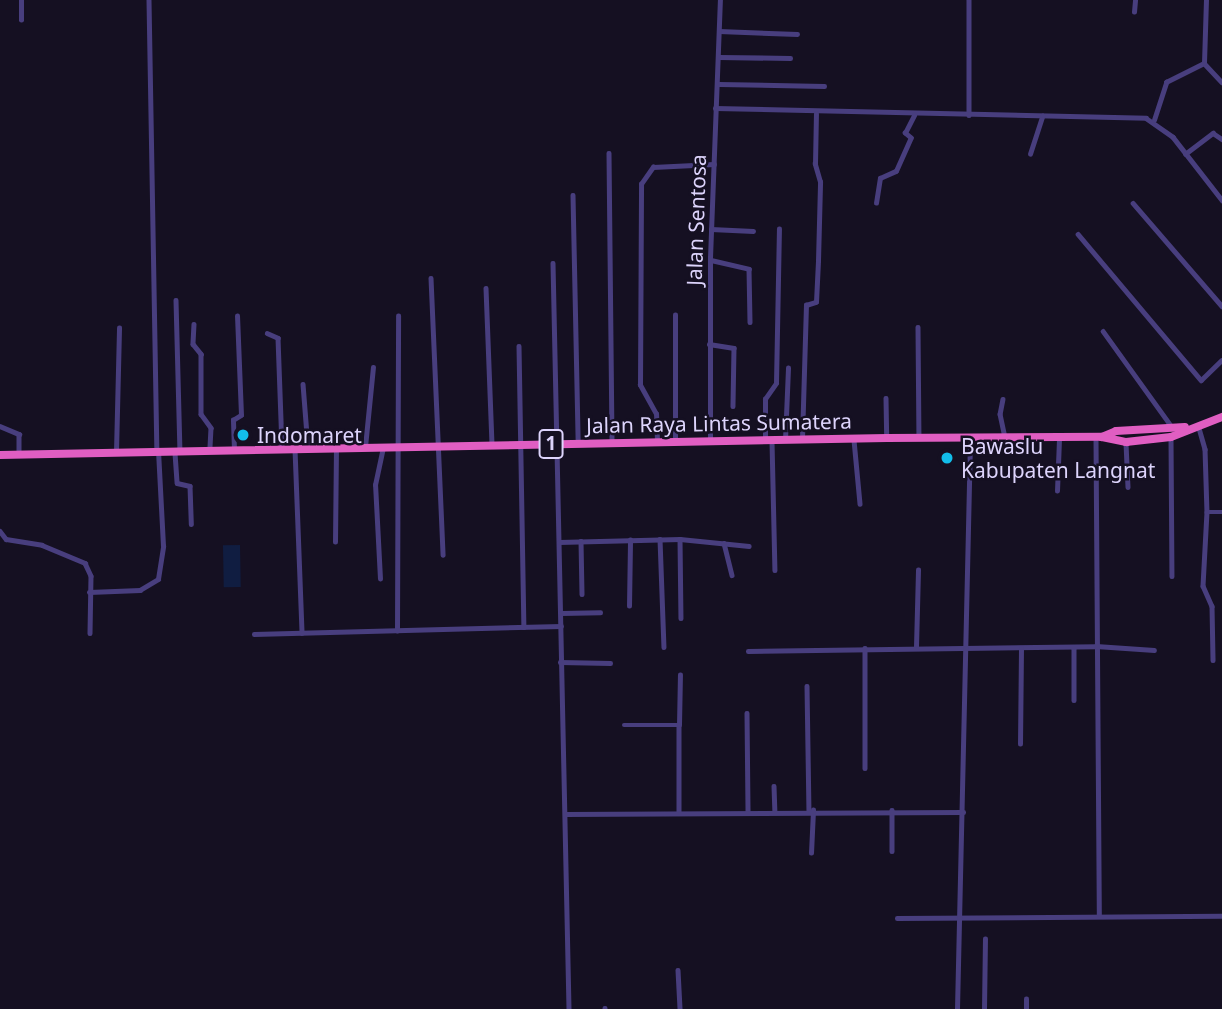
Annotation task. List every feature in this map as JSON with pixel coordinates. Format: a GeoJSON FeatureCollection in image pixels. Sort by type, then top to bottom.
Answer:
{"type":"FeatureCollection","features":[{"type":"Feature","properties":{"kind":"highway","name":"Jalan Raya Lintas Sumatera"},"geometry":{"type":"LineString","coordinates":[[1099,438],[1116,431],[1173,434],[1222,415]]}},
{"type":"Feature","properties":{"kind":"highway","name":"Jalan Raya Lintas Sumatera"},"geometry":{"type":"LineString","coordinates":[[0,455],[887,438],[1099,438],[1126,442],[1199,428],[1222,415]]}},
{"type":"Feature","properties":{"kind":"street"},"geometry":{"type":"LineString","coordinates":[[21,0],[21,20]]}},
{"type":"Feature","properties":{"kind":"street"},"geometry":{"type":"LineString","coordinates":[[89,592],[140,590],[158,579],[163,546],[158,451],[149,0]]}},
{"type":"Feature","properties":{"kind":"street","name":"Jalan Sentosa"},"geometry":{"type":"LineString","coordinates":[[710,441],[710,260],[719,84],[720,0]]}},
{"type":"Feature","properties":{"kind":"street"},"geometry":{"type":"LineString","coordinates":[[969,0],[969,115]]}},
{"type":"Feature","properties":{"kind":"street"},"geometry":{"type":"LineString","coordinates":[[1134,12],[1135,0]]}},
{"type":"Feature","properties":{"kind":"street"},"geometry":{"type":"LineString","coordinates":[[1206,0],[1204,63],[1222,82]]}},
{"type":"Feature","properties":{"kind":"street"},"geometry":{"type":"LineString","coordinates":[[719,31],[797,34]]}},
{"type":"Feature","properties":{"kind":"street"},"geometry":{"type":"LineString","coordinates":[[719,57],[790,58]]}},
{"type":"Feature","properties":{"kind":"street"},"geometry":{"type":"LineString","coordinates":[[1154,120],[1166,82],[1204,63]]}},
{"type":"Feature","properties":{"kind":"street"},"geometry":{"type":"LineString","coordinates":[[719,84],[824,86]]}},
{"type":"Feature","properties":{"kind":"street"},"geometry":{"type":"LineString","coordinates":[[716,108],[816,113],[1154,120],[1222,200]]}},
{"type":"Feature","properties":{"kind":"street"},"geometry":{"type":"LineString","coordinates":[[802,439],[806,305],[816,302],[818,261],[820,182],[815,164],[816,113]]}},
{"type":"Feature","properties":{"kind":"street"},"geometry":{"type":"LineString","coordinates":[[876,203],[880,178],[896,171],[911,138],[905,133],[914,115]]}},
{"type":"Feature","properties":{"kind":"street"},"geometry":{"type":"LineString","coordinates":[[1030,154],[1042,116]]}},
{"type":"Feature","properties":{"kind":"street"},"geometry":{"type":"LineString","coordinates":[[1185,154],[1213,133],[1222,139]]}},
{"type":"Feature","properties":{"kind":"street"},"geometry":{"type":"LineString","coordinates":[[609,153],[612,442]]}},
{"type":"Feature","properties":{"kind":"street"},"geometry":{"type":"LineString","coordinates":[[657,442],[656,414],[640,385],[641,184],[653,167],[714,164]]}},
{"type":"Feature","properties":{"kind":"street"},"geometry":{"type":"LineString","coordinates":[[573,194],[578,443]]}},
{"type":"Feature","properties":{"kind":"street"},"geometry":{"type":"LineString","coordinates":[[1133,203],[1222,306]]}},
{"type":"Feature","properties":{"kind":"street"},"geometry":{"type":"LineString","coordinates":[[711,229],[753,231]]}},
{"type":"Feature","properties":{"kind":"street"},"geometry":{"type":"LineString","coordinates":[[775,570],[765,399],[776,383],[779,229]]}},
{"type":"Feature","properties":{"kind":"street"},"geometry":{"type":"LineString","coordinates":[[1078,234],[1201,380],[1221,362]]}},
{"type":"Feature","properties":{"kind":"street"},"geometry":{"type":"LineString","coordinates":[[710,260],[749,269],[750,322]]}},
{"type":"Feature","properties":{"kind":"street"},"geometry":{"type":"LineString","coordinates":[[553,263],[559,444],[560,662],[569,1009]]}},
{"type":"Feature","properties":{"kind":"street"},"geometry":{"type":"LineString","coordinates":[[431,278],[443,555]]}},
{"type":"Feature","properties":{"kind":"street"},"geometry":{"type":"LineString","coordinates":[[486,288],[492,444]]}},
{"type":"Feature","properties":{"kind":"street"},"geometry":{"type":"LineString","coordinates":[[176,300],[177,482],[190,485],[191,524]]}},
{"type":"Feature","properties":{"kind":"street"},"geometry":{"type":"LineString","coordinates":[[675,315],[675,442]]}},
{"type":"Feature","properties":{"kind":"street"},"geometry":{"type":"LineString","coordinates":[[234,450],[233,420],[241,415],[237,316]]}},
{"type":"Feature","properties":{"kind":"street"},"geometry":{"type":"LineString","coordinates":[[397,631],[398,317]]}},
{"type":"Feature","properties":{"kind":"street"},"geometry":{"type":"LineString","coordinates":[[194,324],[193,344],[201,354],[201,414],[211,428],[210,450]]}},
{"type":"Feature","properties":{"kind":"street"},"geometry":{"type":"LineString","coordinates":[[918,327],[919,438]]}},
{"type":"Feature","properties":{"kind":"street"},"geometry":{"type":"LineString","coordinates":[[116,452],[119,328]]}},
{"type":"Feature","properties":{"kind":"street"},"geometry":{"type":"LineString","coordinates":[[1102,331],[1173,434],[1172,576]]}},
{"type":"Feature","properties":{"kind":"street"},"geometry":{"type":"LineString","coordinates":[[267,333],[278,338],[282,449]]}},
{"type":"Feature","properties":{"kind":"street"},"geometry":{"type":"LineString","coordinates":[[709,344],[734,348],[733,406]]}},
{"type":"Feature","properties":{"kind":"street"},"geometry":{"type":"LineString","coordinates":[[519,346],[524,627]]}},
{"type":"Feature","properties":{"kind":"street"},"geometry":{"type":"LineString","coordinates":[[365,447],[373,367]]}},
{"type":"Feature","properties":{"kind":"street"},"geometry":{"type":"LineString","coordinates":[[785,440],[789,368]]}},
{"type":"Feature","properties":{"kind":"street"},"geometry":{"type":"LineString","coordinates":[[303,384],[308,449]]}},
{"type":"Feature","properties":{"kind":"street"},"geometry":{"type":"LineString","coordinates":[[886,398],[887,438]]}},
{"type":"Feature","properties":{"kind":"street"},"geometry":{"type":"LineString","coordinates":[[1003,399],[1000,414],[1005,439]]}},
{"type":"Feature","properties":{"kind":"street"},"geometry":{"type":"LineString","coordinates":[[0,426],[19,434],[19,455]]}},
{"type":"Feature","properties":{"kind":"street"},"geometry":{"type":"LineString","coordinates":[[1199,428],[1205,449],[1207,512],[1203,586],[1212,606],[1213,660]]}},
{"type":"Feature","properties":{"kind":"street"},"geometry":{"type":"LineString","coordinates":[[1057,491],[1059,438]]}},
{"type":"Feature","properties":{"kind":"street"},"geometry":{"type":"LineString","coordinates":[[1099,438],[1096,646],[1099,916]]}},
{"type":"Feature","properties":{"kind":"street"},"geometry":{"type":"LineString","coordinates":[[854,439],[860,504]]}},
{"type":"Feature","properties":{"kind":"street"},"geometry":{"type":"LineString","coordinates":[[957,1009],[962,918],[970,439]]}},
{"type":"Feature","properties":{"kind":"street"},"geometry":{"type":"LineString","coordinates":[[1126,442],[1128,487]]}},
{"type":"Feature","properties":{"kind":"street"},"geometry":{"type":"LineString","coordinates":[[380,579],[375,492],[383,447]]}},
{"type":"Feature","properties":{"kind":"street"},"geometry":{"type":"LineString","coordinates":[[335,542],[336,448]]}},
{"type":"Feature","properties":{"kind":"street"},"geometry":{"type":"LineString","coordinates":[[295,449],[302,633]]}},
{"type":"Feature","properties":{"kind":"street"},"geometry":{"type":"LineString","coordinates":[[1207,512],[1222,512]]}},
{"type":"Feature","properties":{"kind":"street"},"geometry":{"type":"LineString","coordinates":[[0,531],[10,540],[82,560],[90,571],[90,633]]}},
{"type":"Feature","properties":{"kind":"street"},"geometry":{"type":"LineString","coordinates":[[660,539],[664,647]]}},
{"type":"Feature","properties":{"kind":"street"},"geometry":{"type":"LineString","coordinates":[[559,542],[680,539],[749,546]]}},
{"type":"Feature","properties":{"kind":"street"},"geometry":{"type":"LineString","coordinates":[[680,539],[681,618]]}},
{"type":"Feature","properties":{"kind":"street"},"geometry":{"type":"LineString","coordinates":[[629,606],[630,540]]}},
{"type":"Feature","properties":{"kind":"street"},"geometry":{"type":"LineString","coordinates":[[581,541],[582,593]]}},
{"type":"Feature","properties":{"kind":"street"},"geometry":{"type":"LineString","coordinates":[[724,542],[732,575]]}},
{"type":"Feature","properties":{"kind":"street"},"geometry":{"type":"LineString","coordinates":[[916,648],[918,570]]}},
{"type":"Feature","properties":{"kind":"street"},"geometry":{"type":"LineString","coordinates":[[561,613],[600,612]]}},
{"type":"Feature","properties":{"kind":"street"},"geometry":{"type":"LineString","coordinates":[[254,634],[561,626]]}},
{"type":"Feature","properties":{"kind":"street"},"geometry":{"type":"LineString","coordinates":[[748,651],[865,648],[1074,649],[1096,646],[1154,650]]}},
{"type":"Feature","properties":{"kind":"street"},"geometry":{"type":"LineString","coordinates":[[865,648],[865,768]]}},
{"type":"Feature","properties":{"kind":"street"},"geometry":{"type":"LineString","coordinates":[[1020,744],[1021,649]]}},
{"type":"Feature","properties":{"kind":"street"},"geometry":{"type":"LineString","coordinates":[[1074,649],[1074,700]]}},
{"type":"Feature","properties":{"kind":"street"},"geometry":{"type":"LineString","coordinates":[[560,662],[610,663]]}},
{"type":"Feature","properties":{"kind":"street"},"geometry":{"type":"LineString","coordinates":[[679,812],[680,675]]}},
{"type":"Feature","properties":{"kind":"street"},"geometry":{"type":"LineString","coordinates":[[807,686],[811,853]]}},
{"type":"Feature","properties":{"kind":"street"},"geometry":{"type":"LineString","coordinates":[[747,713],[748,811]]}},
{"type":"Feature","properties":{"kind":"street"},"geometry":{"type":"LineString","coordinates":[[624,725],[679,725]]}},
{"type":"Feature","properties":{"kind":"street"},"geometry":{"type":"LineString","coordinates":[[774,786],[775,810]]}},
{"type":"Feature","properties":{"kind":"street"},"geometry":{"type":"LineString","coordinates":[[565,814],[775,810],[963,812]]}},
{"type":"Feature","properties":{"kind":"street"},"geometry":{"type":"LineString","coordinates":[[892,810],[892,851]]}},
{"type":"Feature","properties":{"kind":"street"},"geometry":{"type":"LineString","coordinates":[[897,918],[1222,916]]}},
{"type":"Feature","properties":{"kind":"street"},"geometry":{"type":"LineString","coordinates":[[984,1009],[985,939]]}},
{"type":"Feature","properties":{"kind":"street"},"geometry":{"type":"LineString","coordinates":[[678,970],[680,1009]]}},
{"type":"Feature","properties":{"kind":"street"},"geometry":{"type":"LineString","coordinates":[[1026,999],[1026,1009]]}},
{"type":"Feature","properties":{"kind":"water"},"geometry":{"type":"Polygon","coordinates":[[[223,545],[240,545],[241,587],[224,587],[223,545]]]}},
{"type":"Feature","properties":{"kind":"place","name":"Indomaret"},"geometry":{"type":"Point","coordinates":[243,435]}},
{"type":"Feature","properties":{"kind":"place","name":"Bawaslu Kabupaten Langnat"},"geometry":{"type":"Point","coordinates":[947,458]}}]}
